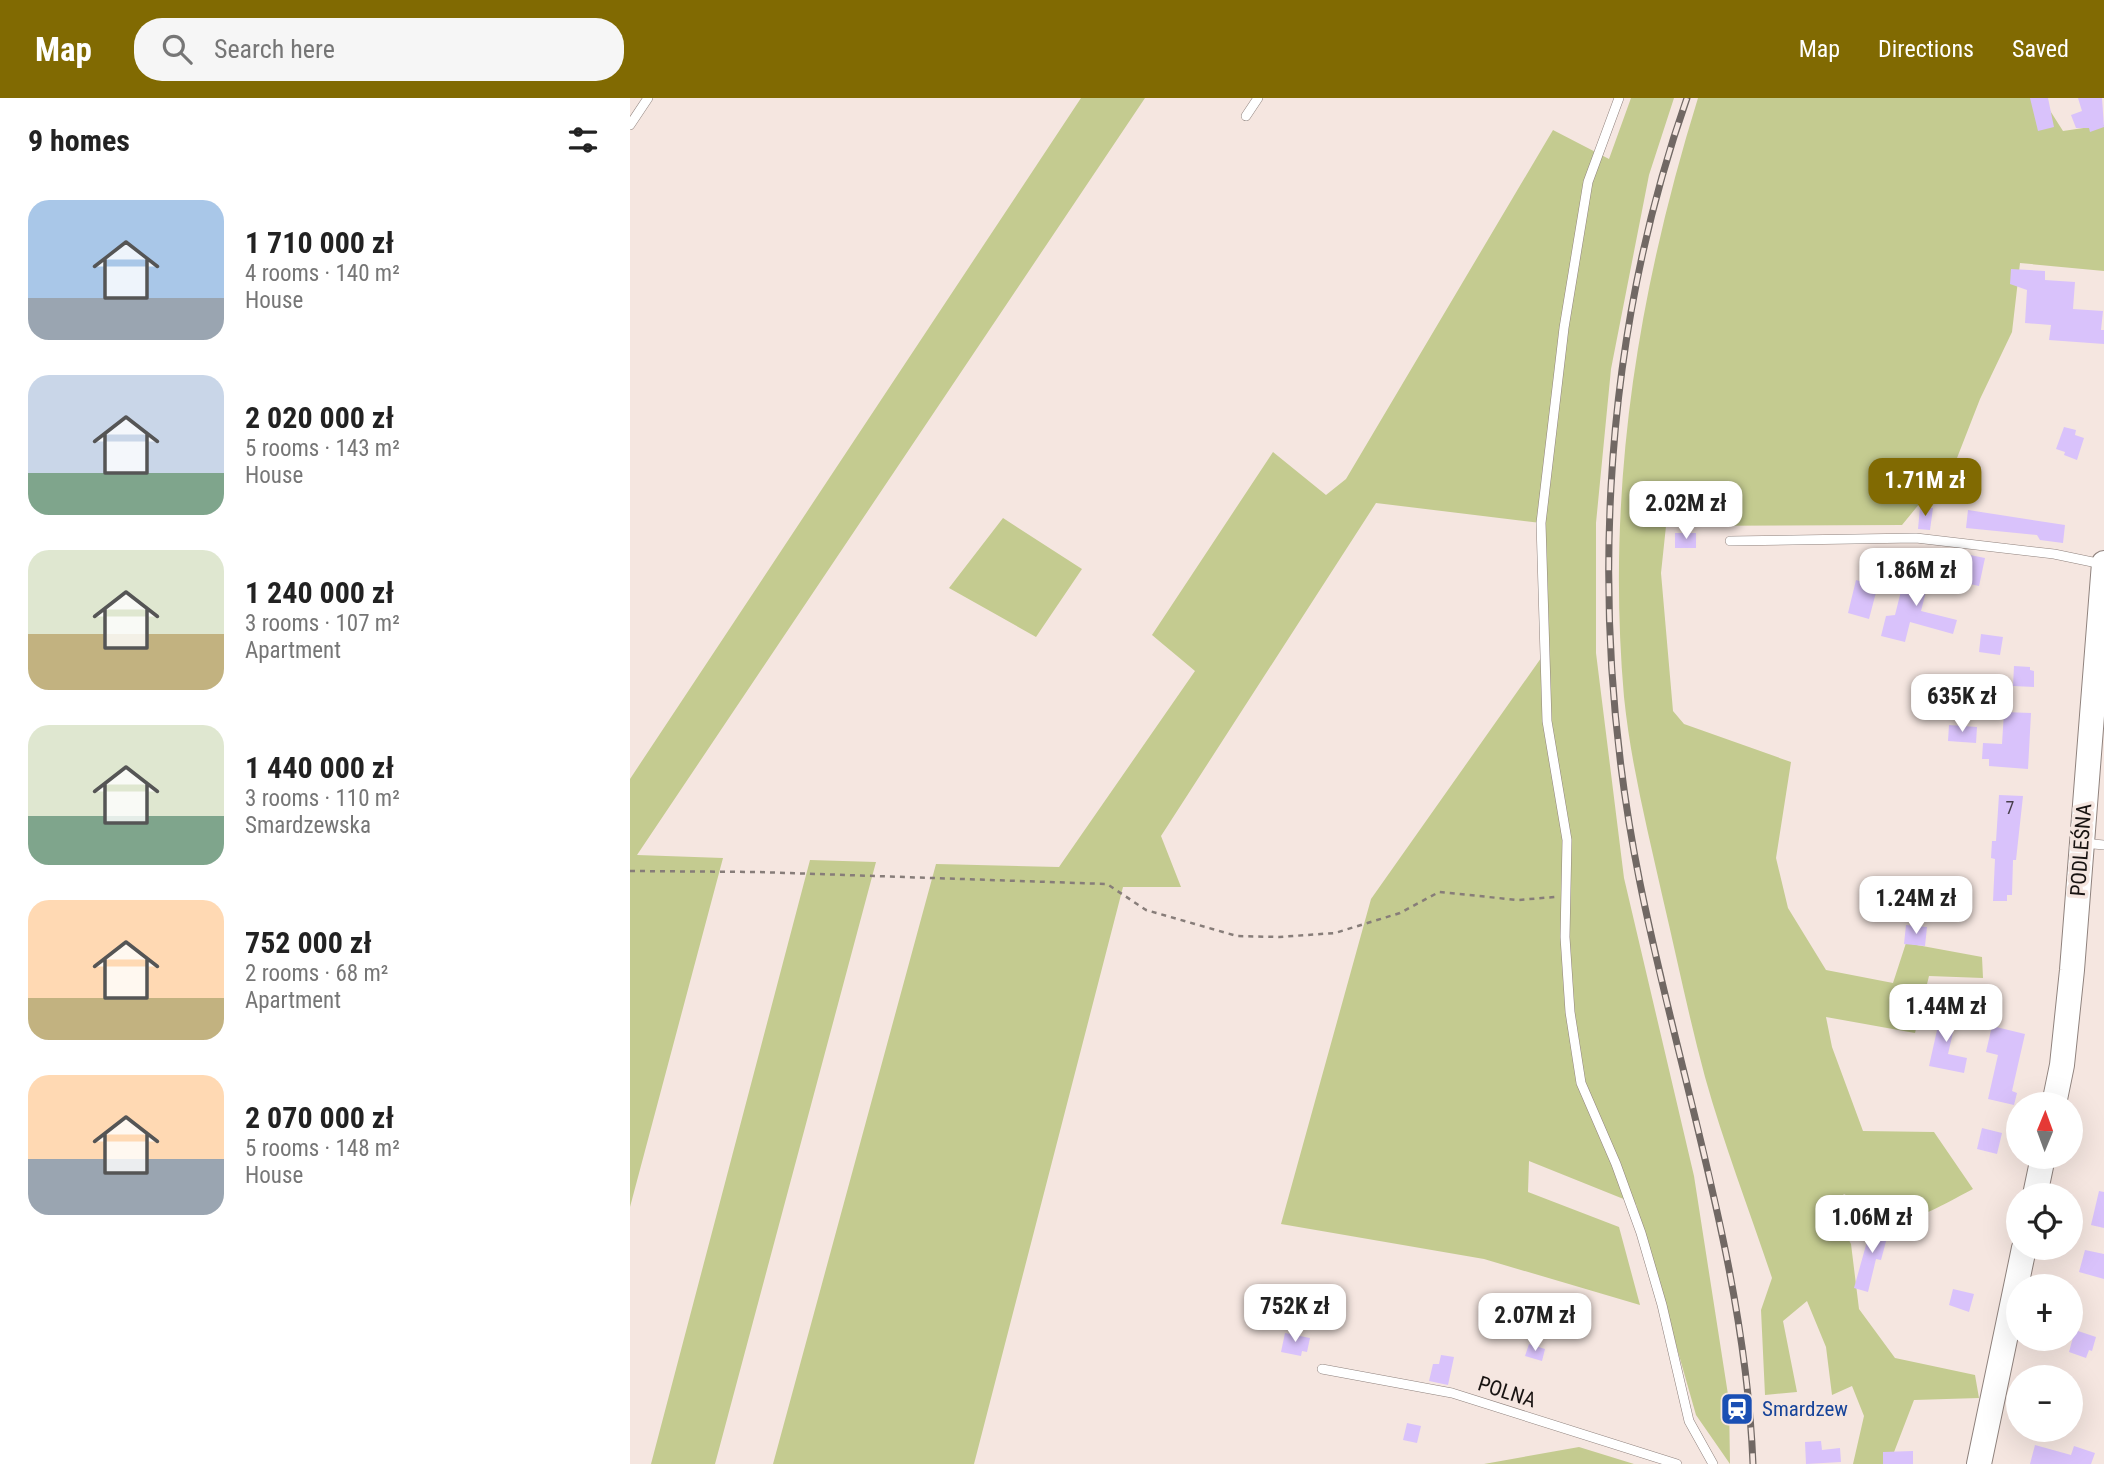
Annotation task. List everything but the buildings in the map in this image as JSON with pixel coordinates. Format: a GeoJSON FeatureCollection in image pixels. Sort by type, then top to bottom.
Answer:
{"type":"FeatureCollection","features":[{"type":"Feature","properties":{"kind":"street","name":"PODLEŚNA"},"geometry":{"type":"LineString","coordinates":[[2056,1092],[2062,1065],[2071,970],[2093,844],[2104,564]]}},
{"type":"Feature","properties":{"kind":"street"},"geometry":{"type":"LineString","coordinates":[[1979,1464],[2022,1260]]}},
{"type":"Feature","properties":{"kind":"lane"},"geometry":{"type":"LineString","coordinates":[[630,125],[648,98]]}},
{"type":"Feature","properties":{"kind":"lane"},"geometry":{"type":"LineString","coordinates":[[1246,116],[1258,98]]}},
{"type":"Feature","properties":{"kind":"lane"},"geometry":{"type":"LineString","coordinates":[[1619,98],[1588,182],[1564,328],[1541,523],[1547,721],[1567,840],[1565,937],[1570,1012],[1581,1083],[1616,1164],[1641,1233],[1662,1305],[1689,1422],[1713,1464]]}},
{"type":"Feature","properties":{"kind":"lane"},"geometry":{"type":"LineString","coordinates":[[1730,541],[1916,538],[2054,554],[2104,564]]}},
{"type":"Feature","properties":{"kind":"lane","name":"POLNA"},"geometry":{"type":"LineString","coordinates":[[1322,1369],[1452,1393],[1677,1464]]}},
{"type":"Feature","properties":{"kind":"path"},"geometry":{"type":"LineString","coordinates":[[630,871],[759,872],[1107,884],[1146,910],[1237,936],[1279,937],[1335,933],[1401,913],[1439,892],[1518,900],[1566,896]]}},
{"type":"Feature","properties":{"kind":"green space"},"geometry":{"type":"Polygon","coordinates":[[[1081,98],[1145,98],[637,855],[723,858],[630,1207],[630,779],[1081,98]]]}},
{"type":"Feature","properties":{"kind":"green space"},"geometry":{"type":"Polygon","coordinates":[[[1631,98],[1674,98],[1649,175],[1611,369],[1596,523],[1596,653],[1624,878],[1694,1176],[1729,1401],[1730,1464],[1696,1415],[1636,1204],[1529,1161],[1528,1192],[1619,1227],[1640,1305],[1484,1259],[1281,1224],[1371,899],[1546,651],[1541,523],[1376,503],[1161,836],[1181,887],[1123,887],[974,1464],[773,1464],[936,864],[1059,867],[1195,671],[1152,635],[1273,452],[1326,495],[1346,479],[1553,130],[1609,159],[1631,98]]]}},
{"type":"Feature","properties":{"kind":"green space"},"geometry":{"type":"Polygon","coordinates":[[[1698,98],[2042,98],[2063,131],[2104,125],[2104,271],[2020,263],[2012,332],[1980,399],[1957,458],[1902,525],[1666,526],[1661,573],[1673,711],[1684,724],[1791,762],[1776,858],[1788,908],[1826,970],[1893,983],[1906,943],[1982,957],[1983,978],[1929,976],[1915,1033],[1826,1017],[1832,1047],[1863,1131],[1934,1132],[1973,1189],[1936,1208],[1909,1217],[1882,1213],[1844,1194],[1832,1208],[1851,1244],[1859,1309],[1895,1358],[1975,1375],[1979,1398],[1914,1400],[1891,1460],[1892,1464],[1853,1464],[1864,1416],[1852,1386],[1832,1395],[1826,1347],[1807,1301],[1783,1321],[1797,1392],[1765,1395],[1761,1310],[1772,1278],[1720,1128],[1699,1055],[1646,824],[1627,722],[1620,620],[1619,544],[1631,394],[1658,246],[1698,98]]]}},
{"type":"Feature","properties":{"kind":"green space"},"geometry":{"type":"Polygon","coordinates":[[[1003,518],[1082,569],[1036,637],[949,588],[1003,518]]]}},
{"type":"Feature","properties":{"kind":"green space"},"geometry":{"type":"Polygon","coordinates":[[[810,860],[876,862],[715,1464],[651,1464],[810,860]]]}},
{"type":"Feature","properties":{"kind":"green space"},"geometry":{"type":"Polygon","coordinates":[[[1579,1447],[1634,1464],[1484,1464],[1579,1447]]]}},
{"type":"Feature","properties":{"kind":"railway"},"geometry":{"type":"LineString","coordinates":[[1687,98],[1658,193],[1635,290],[1620,388],[1611,487],[1609,587],[1613,686],[1623,785],[1640,883],[1724,1244],[1747,1390],[1753,1464]]}},
{"type":"Feature","properties":{"kind":"place","name":"Smardzew"},"geometry":{"type":"Point","coordinates":[1737,1409]}}]}
